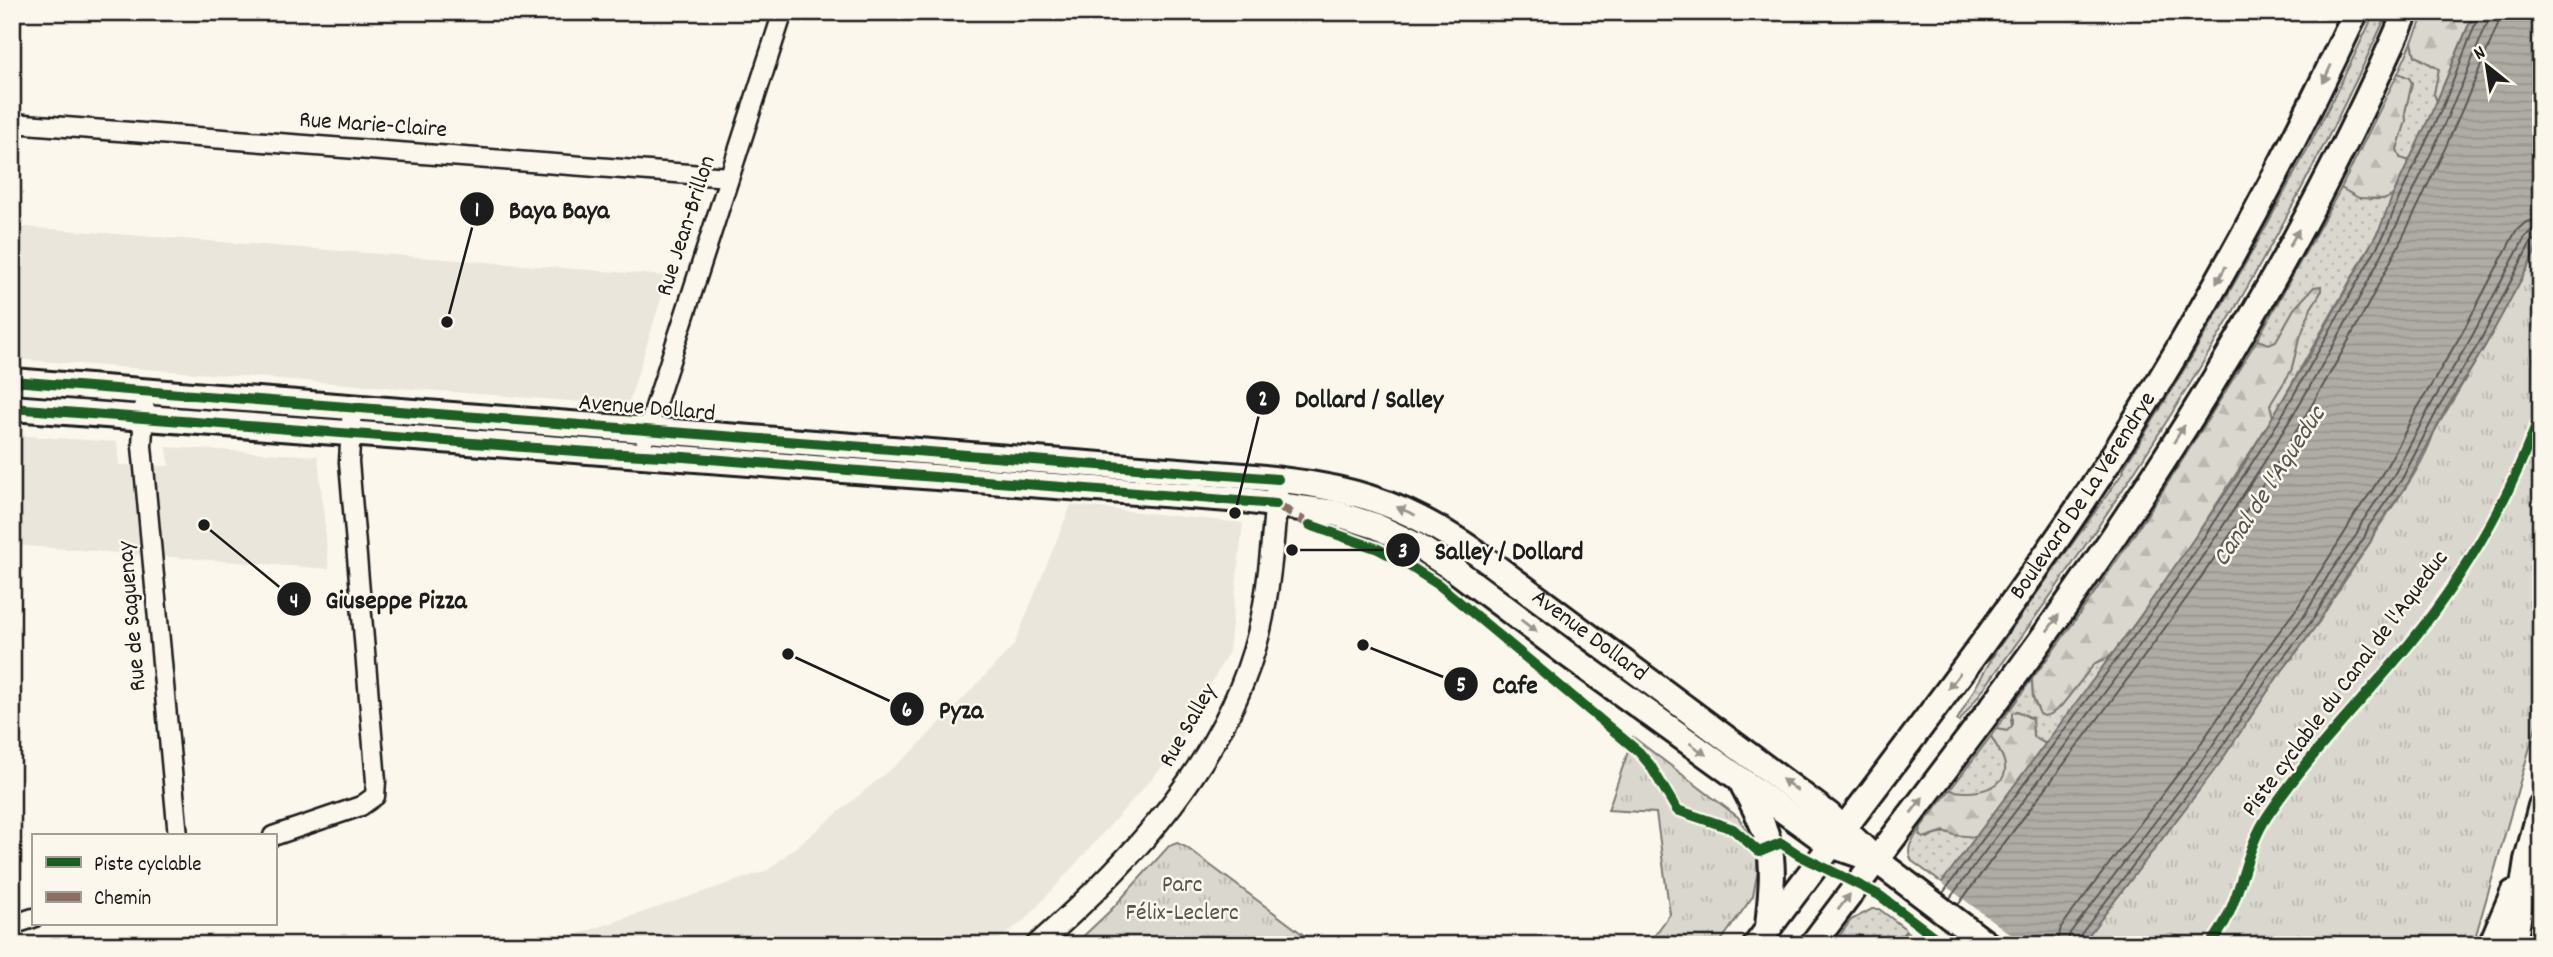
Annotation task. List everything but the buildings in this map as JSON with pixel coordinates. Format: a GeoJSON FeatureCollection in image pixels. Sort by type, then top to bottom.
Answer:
{"type":"FeatureCollection","features":[{"type":"Feature","properties":{"kind":"main road","name":"Boulevard De La Vérendrye"},"geometry":{"type":"LineString","coordinates":[[1762,936],[2032,575],[2151,395],[2202,311],[2270,187],[2356,12]]}},
{"type":"Feature","properties":{"kind":"main road","name":"Boulevard De La Vérendrye"},"geometry":{"type":"LineString","coordinates":[[1812,945],[2063,609],[2135,505],[2246,325],[2316,197],[2406,12]]}},
{"type":"Feature","properties":{"kind":"main road","name":"Avenue Dollard"},"geometry":{"type":"LineString","coordinates":[[12,381],[1278,479],[1359,493],[1406,511],[1448,534],[1837,836]]}},
{"type":"Feature","properties":{"kind":"main road","name":"Avenue Dollard"},"geometry":{"type":"LineString","coordinates":[[12,408],[1276,504],[1348,517],[1376,526],[1416,545],[1450,566],[1741,780],[1876,860],[1988,945]]}},
{"type":"Feature","properties":{"kind":"main road"},"geometry":{"type":"LineString","coordinates":[[1741,780],[1763,827],[1769,848],[1771,875],[1762,936]]}},
{"type":"Feature","properties":{"kind":"main road"},"geometry":{"type":"LineString","coordinates":[[2514,945],[2527,860],[2541,806]]}},
{"type":"Feature","properties":{"kind":"main road"},"geometry":{"type":"LineString","coordinates":[[2491,945],[2527,860]]}},
{"type":"Feature","properties":{"kind":"street","name":"Rue Jean-Brillon"},"geometry":{"type":"LineString","coordinates":[[641,455],[783,12]]}},
{"type":"Feature","properties":{"kind":"street","name":"Rue Marie-Claire"},"geometry":{"type":"LineString","coordinates":[[12,123],[729,177]]}},
{"type":"Feature","properties":{"kind":"street","name":"Rue de Saguenay"},"geometry":{"type":"LineString","coordinates":[[145,391],[143,459],[178,834]]}},
{"type":"Feature","properties":{"kind":"street"},"geometry":{"type":"LineString","coordinates":[[276,835],[361,806],[374,796],[376,781],[349,462],[352,407]]}},
{"type":"Feature","properties":{"kind":"street","name":"Rue Salley"},"geometry":{"type":"LineString","coordinates":[[1038,945],[1097,888],[1155,825],[1182,790],[1224,724],[1241,687],[1259,631],[1268,582],[1278,479]]}},
{"type":"Feature","properties":{"kind":"street"},"geometry":{"type":"LineString","coordinates":[[12,925],[32,918]]}},
{"type":"Feature","properties":{"kind":"shaded area"},"geometry":{"type":"Polygon","coordinates":[[[12,226],[668,276],[630,399],[624,405],[12,359],[12,226]]]}},
{"type":"Feature","properties":{"kind":"shaded area"},"geometry":{"type":"Polygon","coordinates":[[[12,435],[117,442],[119,465],[169,466],[167,447],[318,456],[329,569],[12,545],[12,435]]]}},
{"type":"Feature","properties":{"kind":"shaded area"},"geometry":{"type":"Polygon","coordinates":[[[1071,505],[1243,523],[1229,651],[1172,756],[1027,918],[991,945],[546,945],[768,870],[913,751],[1014,645],[1071,505]]]}},
{"type":"Feature","properties":{"kind":"green space"},"geometry":{"type":"Polygon","coordinates":[[[2375,12],[2388,12],[2296,200],[2246,290],[2193,379],[2081,552],[1959,722],[1957,720],[1996,651],[2124,471],[2192,357],[2288,187],[2375,12]]]}},
{"type":"Feature","properties":{"kind":"green space"},"geometry":{"type":"Polygon","coordinates":[[[2425,12],[2474,12],[2437,101],[2434,94],[2439,69],[2415,55],[2412,42],[2425,12]]]}},
{"type":"Feature","properties":{"kind":"green space"},"geometry":{"type":"Polygon","coordinates":[[[2412,42],[2415,56],[2439,69],[2434,94],[2437,101],[2410,161],[2400,158],[2397,149],[2406,121],[2405,112],[2412,83],[2409,78],[2398,73],[2412,42]]]}},
{"type":"Feature","properties":{"kind":"green space"},"geometry":{"type":"Polygon","coordinates":[[[2398,73],[2409,78],[2412,83],[2405,112],[2406,121],[2397,149],[2400,158],[2410,161],[2393,195],[2386,199],[2359,198],[2341,188],[2398,73]]]}},
{"type":"Feature","properties":{"kind":"green space"},"geometry":{"type":"Polygon","coordinates":[[[2341,188],[2373,199],[2393,195],[2380,228],[2273,417],[2269,405],[2291,371],[2311,308],[2321,292],[2314,287],[2294,309],[2276,341],[2269,344],[2257,340],[2341,188]]]}},
{"type":"Feature","properties":{"kind":"green space"},"geometry":{"type":"Polygon","coordinates":[[[2541,239],[2541,709],[2473,945],[2081,945],[2219,764],[2371,541],[2420,464],[2434,432],[2485,346],[2541,239]]]}},
{"type":"Feature","properties":{"kind":"green space"},"geometry":{"type":"Polygon","coordinates":[[[2321,286],[2321,292],[2311,308],[2298,343],[2291,371],[2270,405],[2273,417],[2174,570],[2111,656],[2095,663],[2061,706],[2051,714],[2040,714],[2033,698],[2032,679],[2149,512],[2257,340],[2269,344],[2276,341],[2294,309],[2314,287],[2321,286]]]}},
{"type":"Feature","properties":{"kind":"green space"},"geometry":{"type":"Polygon","coordinates":[[[2111,656],[2046,744],[2033,737],[2032,718],[2017,711],[2011,719],[2012,726],[2007,731],[1996,729],[2032,679],[2033,698],[2061,706],[2095,663],[2111,656]]]}},
{"type":"Feature","properties":{"kind":"green space"},"geometry":{"type":"Polygon","coordinates":[[[2017,711],[2032,719],[2033,737],[2046,744],[1976,837],[1944,831],[1923,838],[1920,834],[1921,827],[1950,790],[1968,792],[1988,789],[2002,779],[2004,761],[1991,736],[1996,729],[2007,731],[2012,726],[2012,713],[2017,711]]]}},
{"type":"Feature","properties":{"kind":"green space"},"geometry":{"type":"Polygon","coordinates":[[[1991,736],[2004,761],[2002,779],[1988,789],[1968,792],[1950,790],[1991,736]]]}},
{"type":"Feature","properties":{"kind":"green space"},"geometry":{"type":"Polygon","coordinates":[[[1633,737],[1738,817],[1752,838],[1758,870],[1753,896],[1718,945],[1648,945],[1670,914],[1656,813],[1608,810],[1633,737]]]}},
{"type":"Feature","properties":{"kind":"green space"},"geometry":{"type":"Polygon","coordinates":[[[1921,827],[1920,834],[1928,838],[1939,833],[1976,837],[1942,883],[1912,861],[1910,856],[1911,843],[1921,827]]]}},
{"type":"Feature","properties":{"kind":"green space","name":"Parc Félix-Leclerc"},"geometry":{"type":"Polygon","coordinates":[[[1177,843],[1317,945],[1074,945],[1110,911],[1169,846],[1177,843]]]}},
{"type":"Feature","properties":{"kind":"green space"},"geometry":{"type":"Polygon","coordinates":[[[1872,909],[1879,909],[1907,930],[1895,945],[1833,945],[1851,920],[1872,909]]]}},
{"type":"Feature","properties":{"kind":"water","name":"Canal de l'Aqueduc"},"geometry":{"type":"Polygon","coordinates":[[[2474,12],[2541,12],[2541,239],[2408,483],[2375,530],[2371,541],[2319,622],[2278,676],[2219,764],[2081,945],[1895,945],[2137,621],[2235,479],[2308,358],[2380,228],[2474,12]]]}},
{"type":"Feature","properties":{"kind":"pier"},"geometry":{"type":"Polygon","coordinates":[[[1939,881],[2025,945],[1927,945],[1904,928],[1939,881]]]}},
{"type":"Feature","properties":{"kind":"marked path"},"geometry":{"type":"LineString","coordinates":[[1276,504],[1310,525]]}},
{"type":"Feature","properties":{"kind":"cycle path"},"geometry":{"type":"LineString","coordinates":[[12,381],[1278,479]]}},
{"type":"Feature","properties":{"kind":"cycle path"},"geometry":{"type":"LineString","coordinates":[[12,408],[1276,504]]}},
{"type":"Feature","properties":{"kind":"cycle path","name":"Piste cyclable du Canal de l'Aqueduc"},"geometry":{"type":"LineString","coordinates":[[2210,945],[2229,913],[2252,846],[2268,815],[2301,770],[2410,643],[2447,594],[2506,495],[2541,414]]}},
{"type":"Feature","properties":{"kind":"cycle path"},"geometry":{"type":"LineString","coordinates":[[1310,525],[1378,549],[1439,585],[1639,752],[1677,810],[1733,829],[1759,852],[1781,843],[1799,855],[1879,895],[1945,945]]}},
{"type":"Feature","properties":{"kind":"place","name":"Baya Baya"},"geometry":{"type":"Point","coordinates":[447,322]}},
{"type":"Feature","properties":{"kind":"place","name":"Dollard / Salley"},"geometry":{"type":"Point","coordinates":[1235,513]}},
{"type":"Feature","properties":{"kind":"place","name":"Giuseppe Pizza"},"geometry":{"type":"Point","coordinates":[204,525]}},
{"type":"Feature","properties":{"kind":"place","name":"Salley / Dollard"},"geometry":{"type":"Point","coordinates":[1292,550]}},
{"type":"Feature","properties":{"kind":"place","name":"Cafe"},"geometry":{"type":"Point","coordinates":[1363,645]}},
{"type":"Feature","properties":{"kind":"place","name":"Pyza"},"geometry":{"type":"Point","coordinates":[788,654]}}]}
